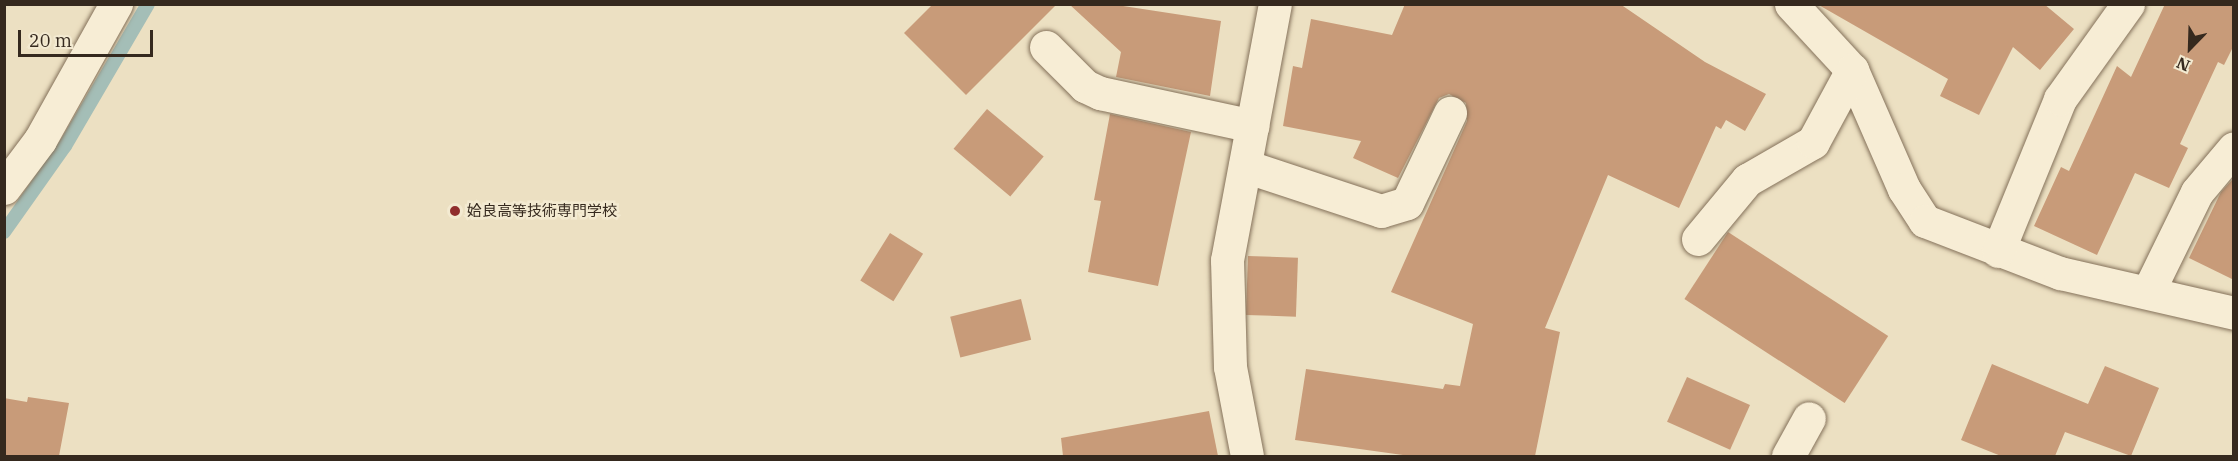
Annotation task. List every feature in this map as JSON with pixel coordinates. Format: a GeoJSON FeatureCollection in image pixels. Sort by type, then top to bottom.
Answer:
{"type":"FeatureCollection","features":[{"type":"Feature","properties":{"kind":"street"},"geometry":{"type":"LineString","coordinates":[[4,188],[40,140],[116,4]]}},
{"type":"Feature","properties":{"kind":"street"},"geometry":{"type":"LineString","coordinates":[[1247,456],[1230,367],[1227,260],[1275,4]]}},
{"type":"Feature","properties":{"kind":"street"},"geometry":{"type":"LineString","coordinates":[[1791,4],[1852,70],[1904,189],[1925,221],[2060,273],[2234,313]]}},
{"type":"Feature","properties":{"kind":"street"},"geometry":{"type":"LineString","coordinates":[[1998,251],[2060,99],[2128,4]]}},
{"type":"Feature","properties":{"kind":"street"},"geometry":{"type":"LineString","coordinates":[[1046,47],[1085,86],[1100,93],[1252,126]]}},
{"type":"Feature","properties":{"kind":"street"},"geometry":{"type":"LineString","coordinates":[[1698,239],[1747,180],[1813,142],[1852,70]]}},
{"type":"Feature","properties":{"kind":"street"},"geometry":{"type":"LineString","coordinates":[[1245,166],[1381,211],[1407,202],[1450,113]]}},
{"type":"Feature","properties":{"kind":"street"},"geometry":{"type":"LineString","coordinates":[[2148,292],[2197,192],[2234,148]]}},
{"type":"Feature","properties":{"kind":"street"},"geometry":{"type":"LineString","coordinates":[[1788,456],[1809,418]]}},
{"type":"Feature","properties":{"kind":"building"},"geometry":{"type":"Polygon","coordinates":[[[933,4],[1057,4],[966,95],[904,33],[933,4]]]}},
{"type":"Feature","properties":{"kind":"building"},"geometry":{"type":"Polygon","coordinates":[[[1069,4],[1110,4],[1221,21],[1210,96],[1116,77],[1121,52],[1069,4]]]}},
{"type":"Feature","properties":{"kind":"building"},"geometry":{"type":"Polygon","coordinates":[[[1405,4],[1620,4],[1705,62],[1766,94],[1745,131],[1726,120],[1721,129],[1716,126],[1679,208],[1608,175],[1545,328],[1560,332],[1535,456],[1410,456],[1295,440],[1306,369],[1443,389],[1445,384],[1460,386],[1473,324],[1391,292],[1467,121],[1466,103],[1449,94],[1439,98],[1398,178],[1353,158],[1361,141],[1283,126],[1293,66],[1302,68],[1311,19],[1392,35],[1405,4]]]}},
{"type":"Feature","properties":{"kind":"building"},"geometry":{"type":"Polygon","coordinates":[[[1817,4],[2044,4],[2074,29],[2040,70],[2013,47],[1979,115],[1940,96],[1948,79],[1817,4]]]}},
{"type":"Feature","properties":{"kind":"building"},"geometry":{"type":"Polygon","coordinates":[[[2165,4],[2234,4],[2234,45],[2224,65],[2218,62],[2180,144],[2188,148],[2169,188],[2135,173],[2097,255],[2034,226],[2061,167],[2069,171],[2117,66],[2131,77],[2165,4]]]}},
{"type":"Feature","properties":{"kind":"building"},"geometry":{"type":"Polygon","coordinates":[[[987,109],[1044,157],[1010,196],[954,149],[987,109]]]}},
{"type":"Feature","properties":{"kind":"building"},"geometry":{"type":"Polygon","coordinates":[[[1110,114],[1191,132],[1158,286],[1088,272],[1101,201],[1094,200],[1110,114]]]}},
{"type":"Feature","properties":{"kind":"building"},"geometry":{"type":"Polygon","coordinates":[[[2234,178],[2234,280],[2189,258],[2221,192],[2234,178]]]}},
{"type":"Feature","properties":{"kind":"building"},"geometry":{"type":"Polygon","coordinates":[[[1728,232],[1888,336],[1845,403],[1684,299],[1728,232]]]}},
{"type":"Feature","properties":{"kind":"building"},"geometry":{"type":"Polygon","coordinates":[[[890,233],[923,254],[893,301],[860,280],[890,233]]]}},
{"type":"Feature","properties":{"kind":"building"},"geometry":{"type":"Polygon","coordinates":[[[1248,256],[1298,258],[1296,317],[1246,315],[1248,256]]]}},
{"type":"Feature","properties":{"kind":"building"},"geometry":{"type":"Polygon","coordinates":[[[1021,299],[1031,340],[960,357],[950,317],[1021,299]]]}},
{"type":"Feature","properties":{"kind":"building"},"geometry":{"type":"Polygon","coordinates":[[[1992,364],[2088,404],[2105,366],[2159,388],[2131,456],[2065,432],[2055,456],[2001,456],[1961,440],[1992,364]]]}},
{"type":"Feature","properties":{"kind":"building"},"geometry":{"type":"Polygon","coordinates":[[[1687,377],[1750,405],[1730,450],[1667,422],[1687,377]]]}},
{"type":"Feature","properties":{"kind":"building"},"geometry":{"type":"Polygon","coordinates":[[[28,397],[69,403],[59,456],[4,456],[4,398],[27,402],[28,397]]]}},
{"type":"Feature","properties":{"kind":"building"},"geometry":{"type":"Polygon","coordinates":[[[1209,411],[1218,456],[1063,456],[1061,438],[1209,411]]]}},
{"type":"Feature","properties":{"kind":"waterway"},"geometry":{"type":"LineString","coordinates":[[4,232],[65,146],[148,4]]}},
{"type":"Feature","properties":{"kind":"place","name":"姶良高等技術専門学校"},"geometry":{"type":"Point","coordinates":[455,211]}}]}
